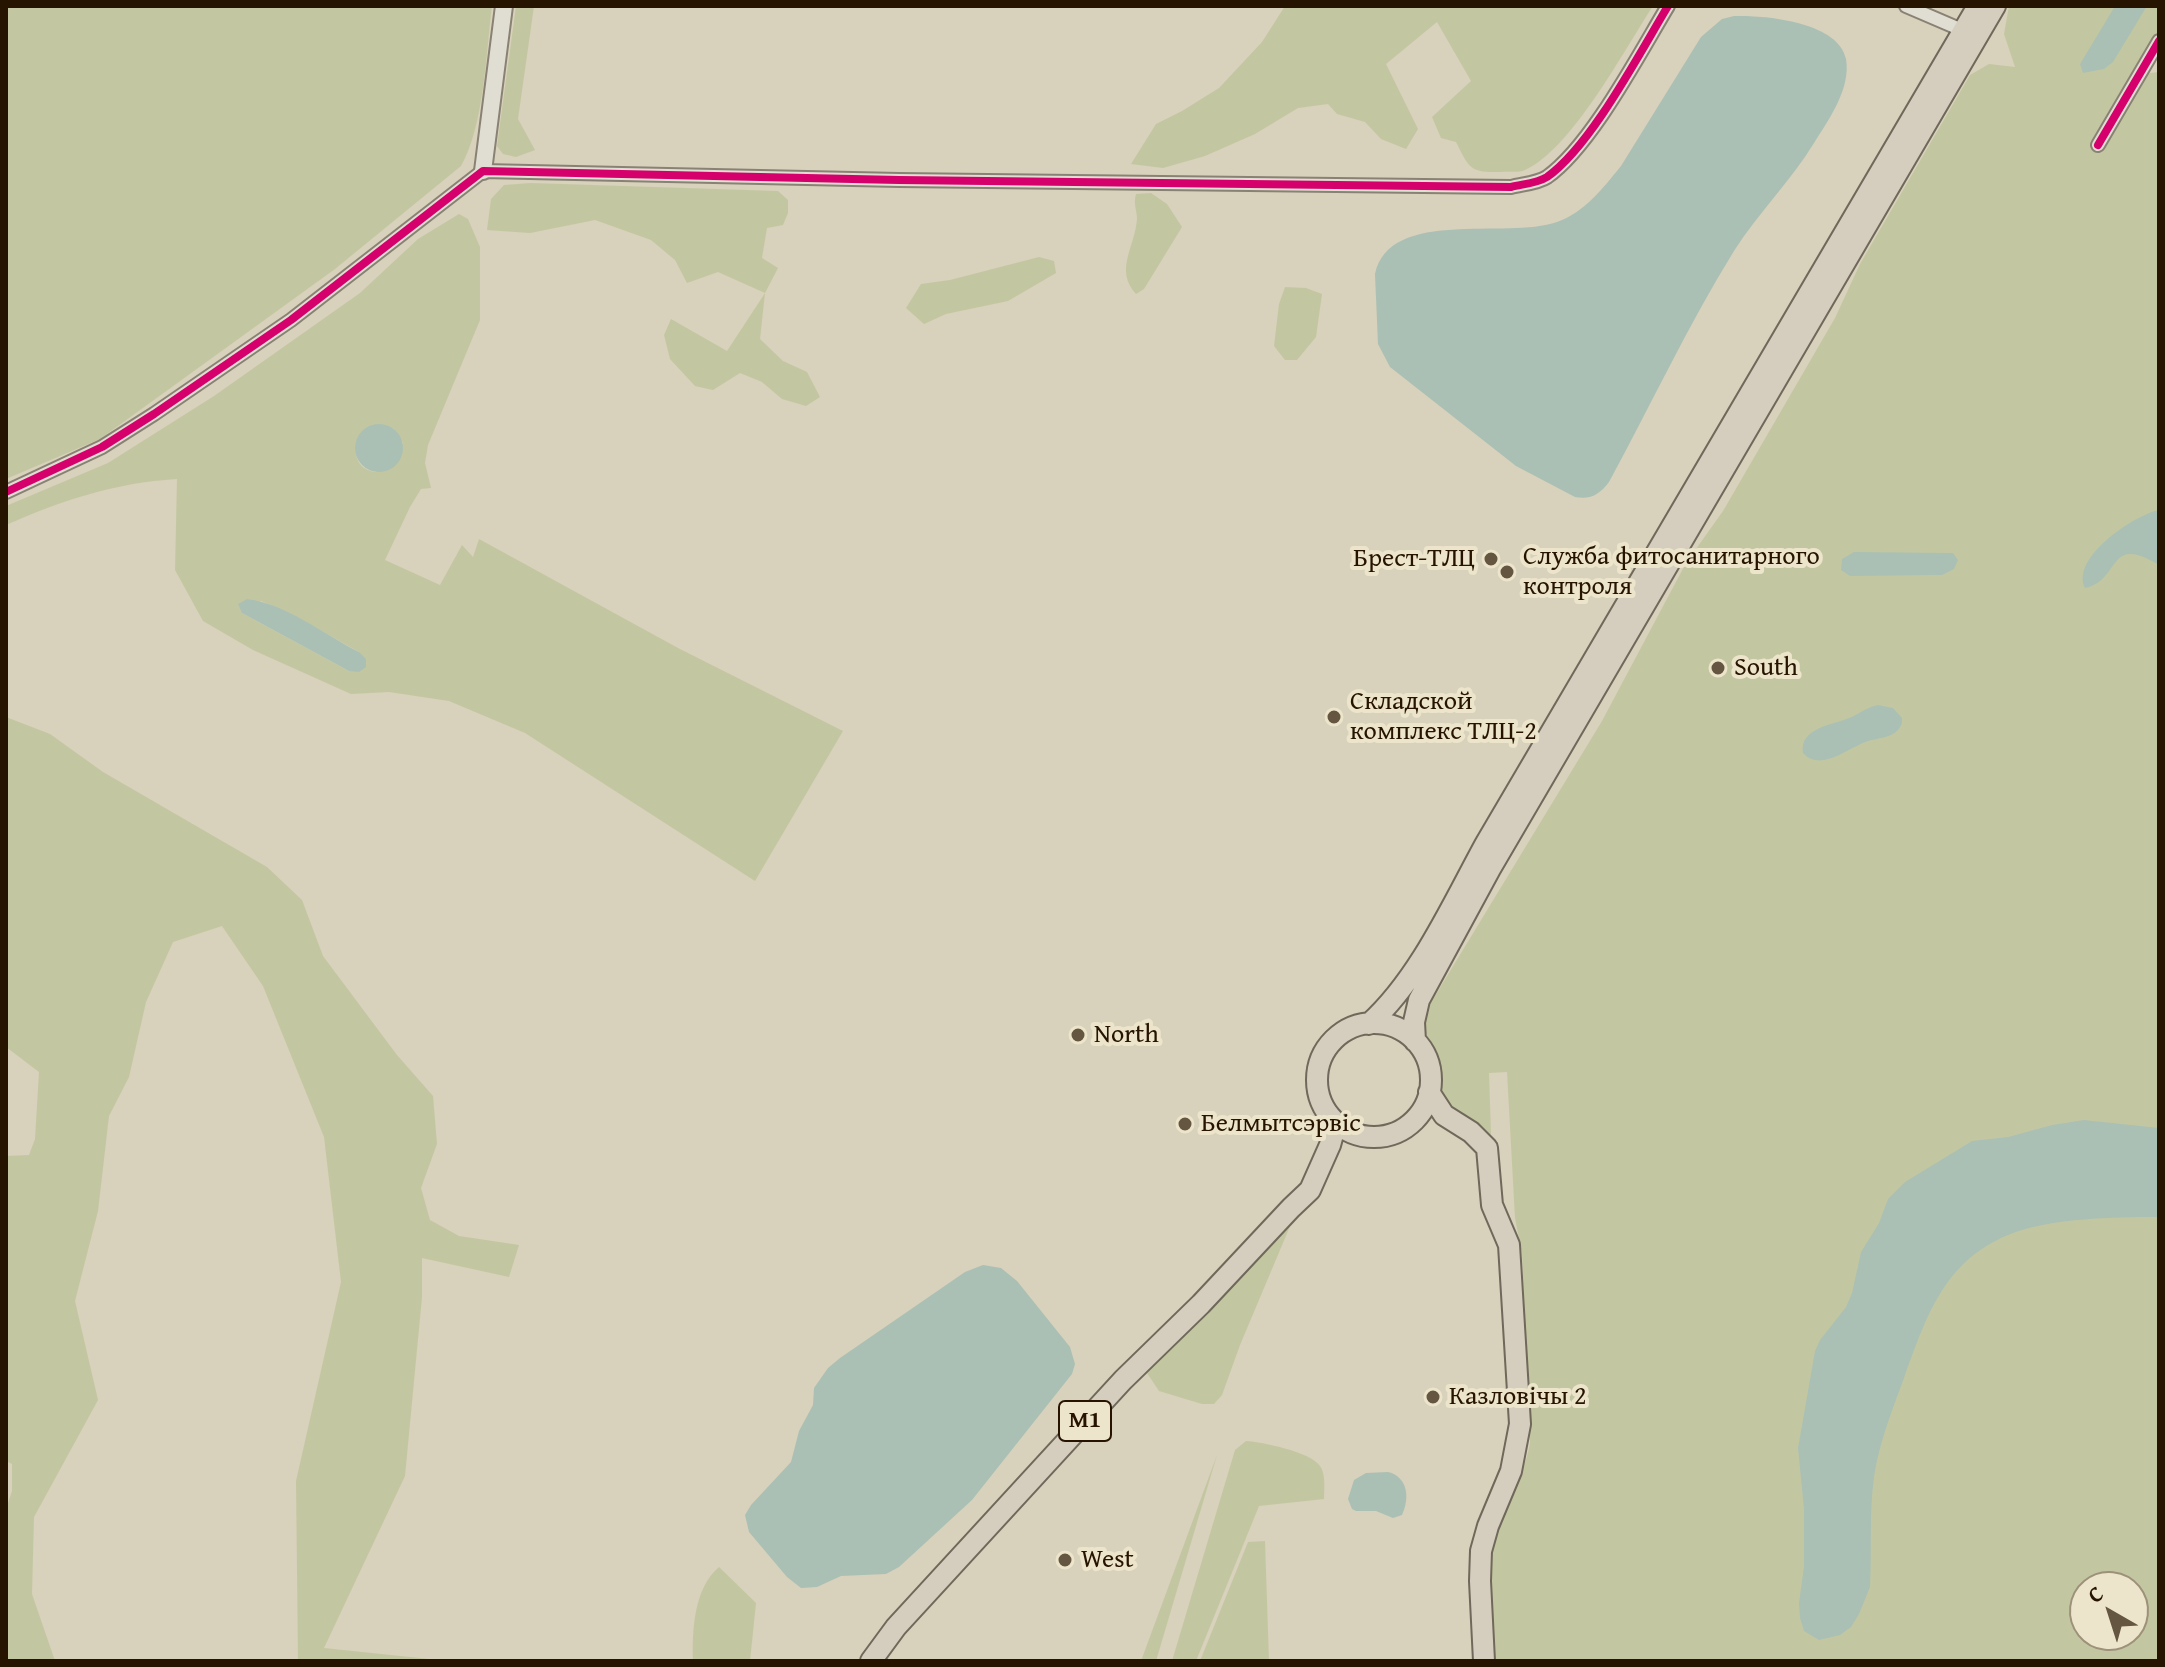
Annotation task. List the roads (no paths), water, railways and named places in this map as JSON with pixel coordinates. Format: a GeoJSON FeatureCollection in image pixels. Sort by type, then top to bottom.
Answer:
{"type":"FeatureCollection","features":[{"type":"Feature","properties":{"kind":"highway"},"geometry":{"type":"LineString","coordinates":[[1415,1041],[1414,1022],[1419,1000],[1490,869],[1970,34],[1978,6]]}},
{"type":"Feature","properties":{"kind":"highway"},"geometry":{"type":"LineString","coordinates":[[1369,1024],[1395,999],[1439,930],[1486,843],[1970,34],[1995,6]]}},
{"type":"Feature","properties":{"kind":"highway"},"geometry":{"type":"LineString","coordinates":[[1369,1024],[1393,1026],[1415,1041],[1428,1060],[1431,1074],[1426,1104],[1418,1117],[1393,1134],[1378,1137],[1363,1136],[1336,1123],[1319,1097],[1317,1081],[1325,1051],[1337,1036],[1354,1027],[1369,1024]]}},
{"type":"Feature","properties":{"kind":"highway"},"geometry":{"type":"LineString","coordinates":[[1429,1092],[1444,1115],[1471,1132],[1487,1148],[1492,1205],[1509,1245],[1520,1424],[1511,1471],[1481,1551],[1484,1661]]}},
{"type":"Feature","properties":{"kind":"highway","name":"М1"},"geometry":{"type":"LineString","coordinates":[[871,1661],[896,1627],[1123,1380],[1310,1190],[1336,1123]]}},
{"type":"Feature","properties":{"kind":"street"},"geometry":{"type":"LineString","coordinates":[[483,171],[504,6]]}},
{"type":"Feature","properties":{"kind":"street"},"geometry":{"type":"LineString","coordinates":[[6,492],[102,447],[154,414],[291,320],[483,171],[884,180],[1511,187],[1544,180],[1564,163],[1606,106],[1668,6]]}},
{"type":"Feature","properties":{"kind":"street"},"geometry":{"type":"LineString","coordinates":[[1906,6],[1970,34]]}},
{"type":"Feature","properties":{"kind":"street"},"geometry":{"type":"LineString","coordinates":[[2098,145],[2159,41]]}},
{"type":"Feature","properties":{"kind":"street"},"geometry":{"type":"LineString","coordinates":[[2145,65],[2159,63]]}},
{"type":"Feature","properties":{"kind":"place","name":"Брест-ТЛЦ"},"geometry":{"type":"Point","coordinates":[1491,559]}},
{"type":"Feature","properties":{"kind":"place","name":"Служба фитосанитарного контроля"},"geometry":{"type":"Point","coordinates":[1507,572]}},
{"type":"Feature","properties":{"kind":"place","name":"South"},"geometry":{"type":"Point","coordinates":[1718,668]}},
{"type":"Feature","properties":{"kind":"place","name":"Складской комплекс ТЛЦ-2"},"geometry":{"type":"Point","coordinates":[1334,717]}},
{"type":"Feature","properties":{"kind":"place","name":"North"},"geometry":{"type":"Point","coordinates":[1078,1035]}},
{"type":"Feature","properties":{"kind":"place","name":"Белмытсэрвіс"},"geometry":{"type":"Point","coordinates":[1185,1124]}},
{"type":"Feature","properties":{"kind":"place","name":"Казловічы 2"},"geometry":{"type":"Point","coordinates":[1433,1397]}},
{"type":"Feature","properties":{"kind":"place","name":"West"},"geometry":{"type":"Point","coordinates":[1065,1560]}}]}
